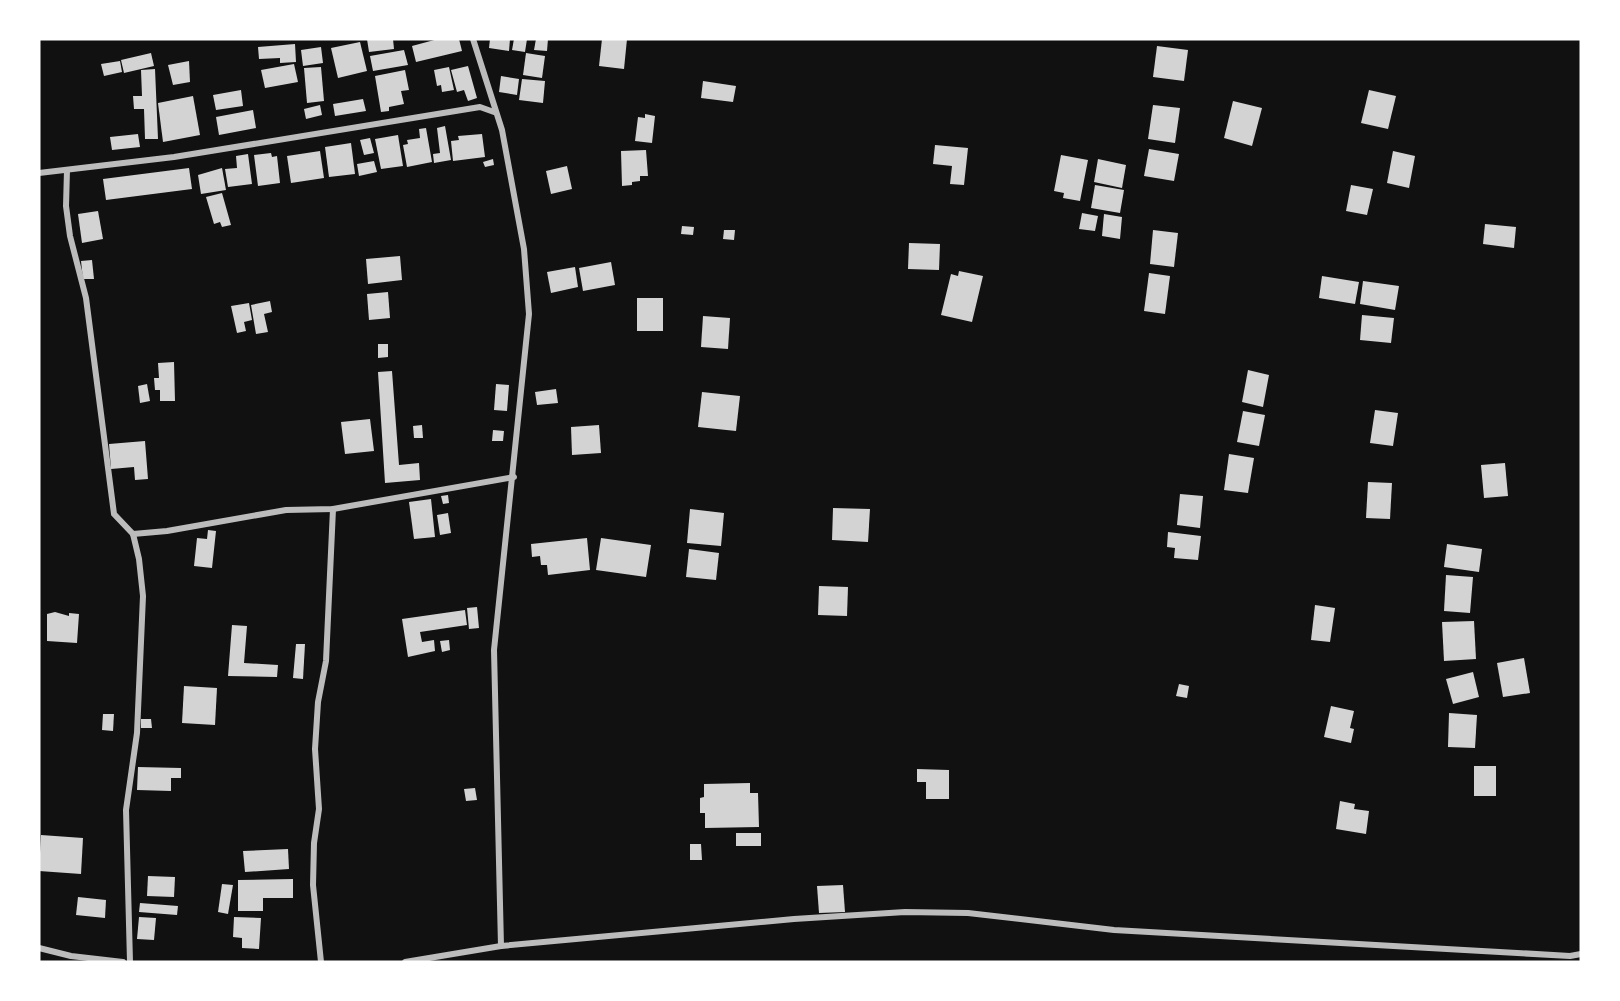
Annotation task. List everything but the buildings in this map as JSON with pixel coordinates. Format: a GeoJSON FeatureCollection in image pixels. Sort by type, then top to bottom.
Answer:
{"type":"FeatureCollection","features":[{"type":"Feature","properties":{"kind":"street"},"geometry":{"type":"LineString","coordinates":[[473,39],[494,112],[502,130],[524,249],[529,314],[514,477],[494,651],[501,946]]}},
{"type":"Feature","properties":{"kind":"street"},"geometry":{"type":"LineString","coordinates":[[39,173],[174,157],[480,107],[494,112]]}},
{"type":"Feature","properties":{"kind":"street"},"geometry":{"type":"LineString","coordinates":[[67,170],[66,207],[70,236],[86,298],[114,514],[133,534],[139,559],[143,596],[137,733],[126,810],[130,962]]}},
{"type":"Feature","properties":{"kind":"street"},"geometry":{"type":"LineString","coordinates":[[133,534],[167,531],[286,510],[333,509],[514,477]]}},
{"type":"Feature","properties":{"kind":"street"},"geometry":{"type":"LineString","coordinates":[[321,962],[314,885],[314,843],[319,809],[315,749],[318,702],[326,661],[333,509]]}},
{"type":"Feature","properties":{"kind":"street"},"geometry":{"type":"LineString","coordinates":[[405,962],[501,946],[905,912],[968,913],[1114,930],[1570,956],[1581,954]]}},
{"type":"Feature","properties":{"kind":"street"},"geometry":{"type":"LineString","coordinates":[[39,948],[71,956],[123,962]]}}]}
